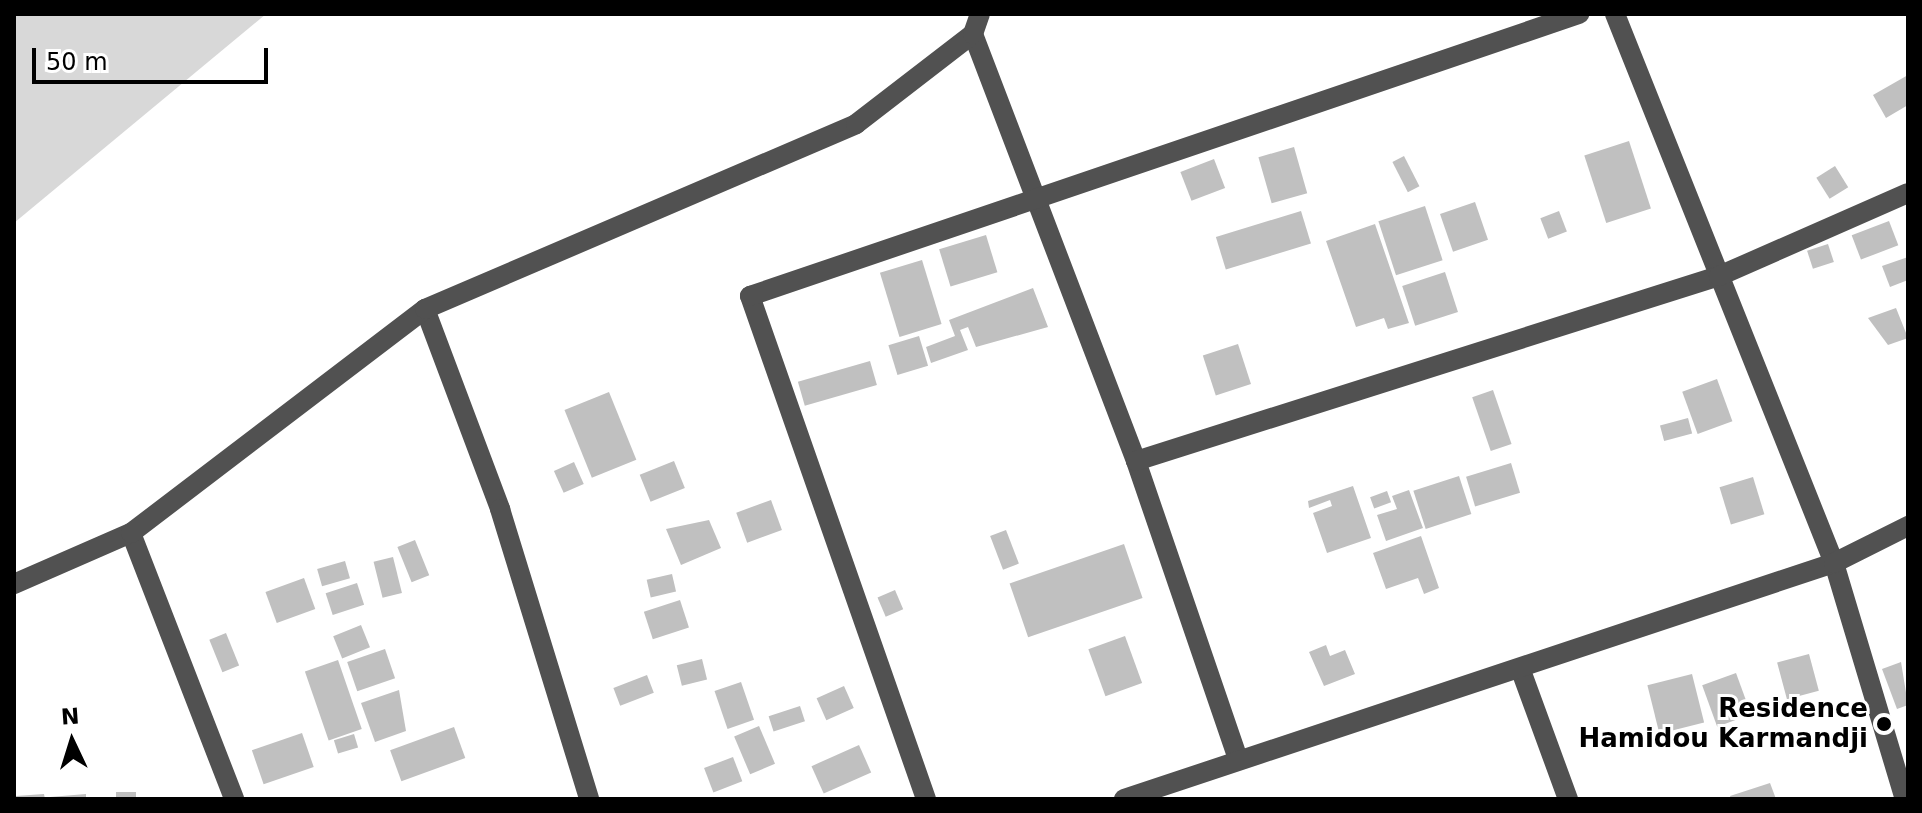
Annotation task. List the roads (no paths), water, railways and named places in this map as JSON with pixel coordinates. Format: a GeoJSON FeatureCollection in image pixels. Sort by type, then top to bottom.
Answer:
{"type":"FeatureCollection","features":[{"type":"Feature","properties":{"kind":"street"},"geometry":{"type":"LineString","coordinates":[[14,584],[131,533],[425,309],[856,124],[973,34],[980,14]]}},
{"type":"Feature","properties":{"kind":"street"},"geometry":{"type":"LineString","coordinates":[[926,799],[750,296],[1579,14]]}},
{"type":"Feature","properties":{"kind":"street"},"geometry":{"type":"LineString","coordinates":[[1615,14],[1834,563],[1905,799]]}},
{"type":"Feature","properties":{"kind":"street"},"geometry":{"type":"LineString","coordinates":[[973,34],[1136,461],[1237,756]]}},
{"type":"Feature","properties":{"kind":"street"},"geometry":{"type":"LineString","coordinates":[[1136,461],[1719,276],[1908,193]]}},
{"type":"Feature","properties":{"kind":"street"},"geometry":{"type":"LineString","coordinates":[[425,309],[500,509],[589,799]]}},
{"type":"Feature","properties":{"kind":"street"},"geometry":{"type":"LineString","coordinates":[[1124,799],[1237,756],[1520,668],[1834,563],[1908,526]]}},
{"type":"Feature","properties":{"kind":"street"},"geometry":{"type":"LineString","coordinates":[[131,533],[234,799]]}},
{"type":"Feature","properties":{"kind":"street"},"geometry":{"type":"LineString","coordinates":[[1520,668],[1568,799]]}},
{"type":"Feature","properties":{"kind":"place","name":"Residence Hamidou Karmandji"},"geometry":{"type":"Point","coordinates":[1884,724]}}]}
